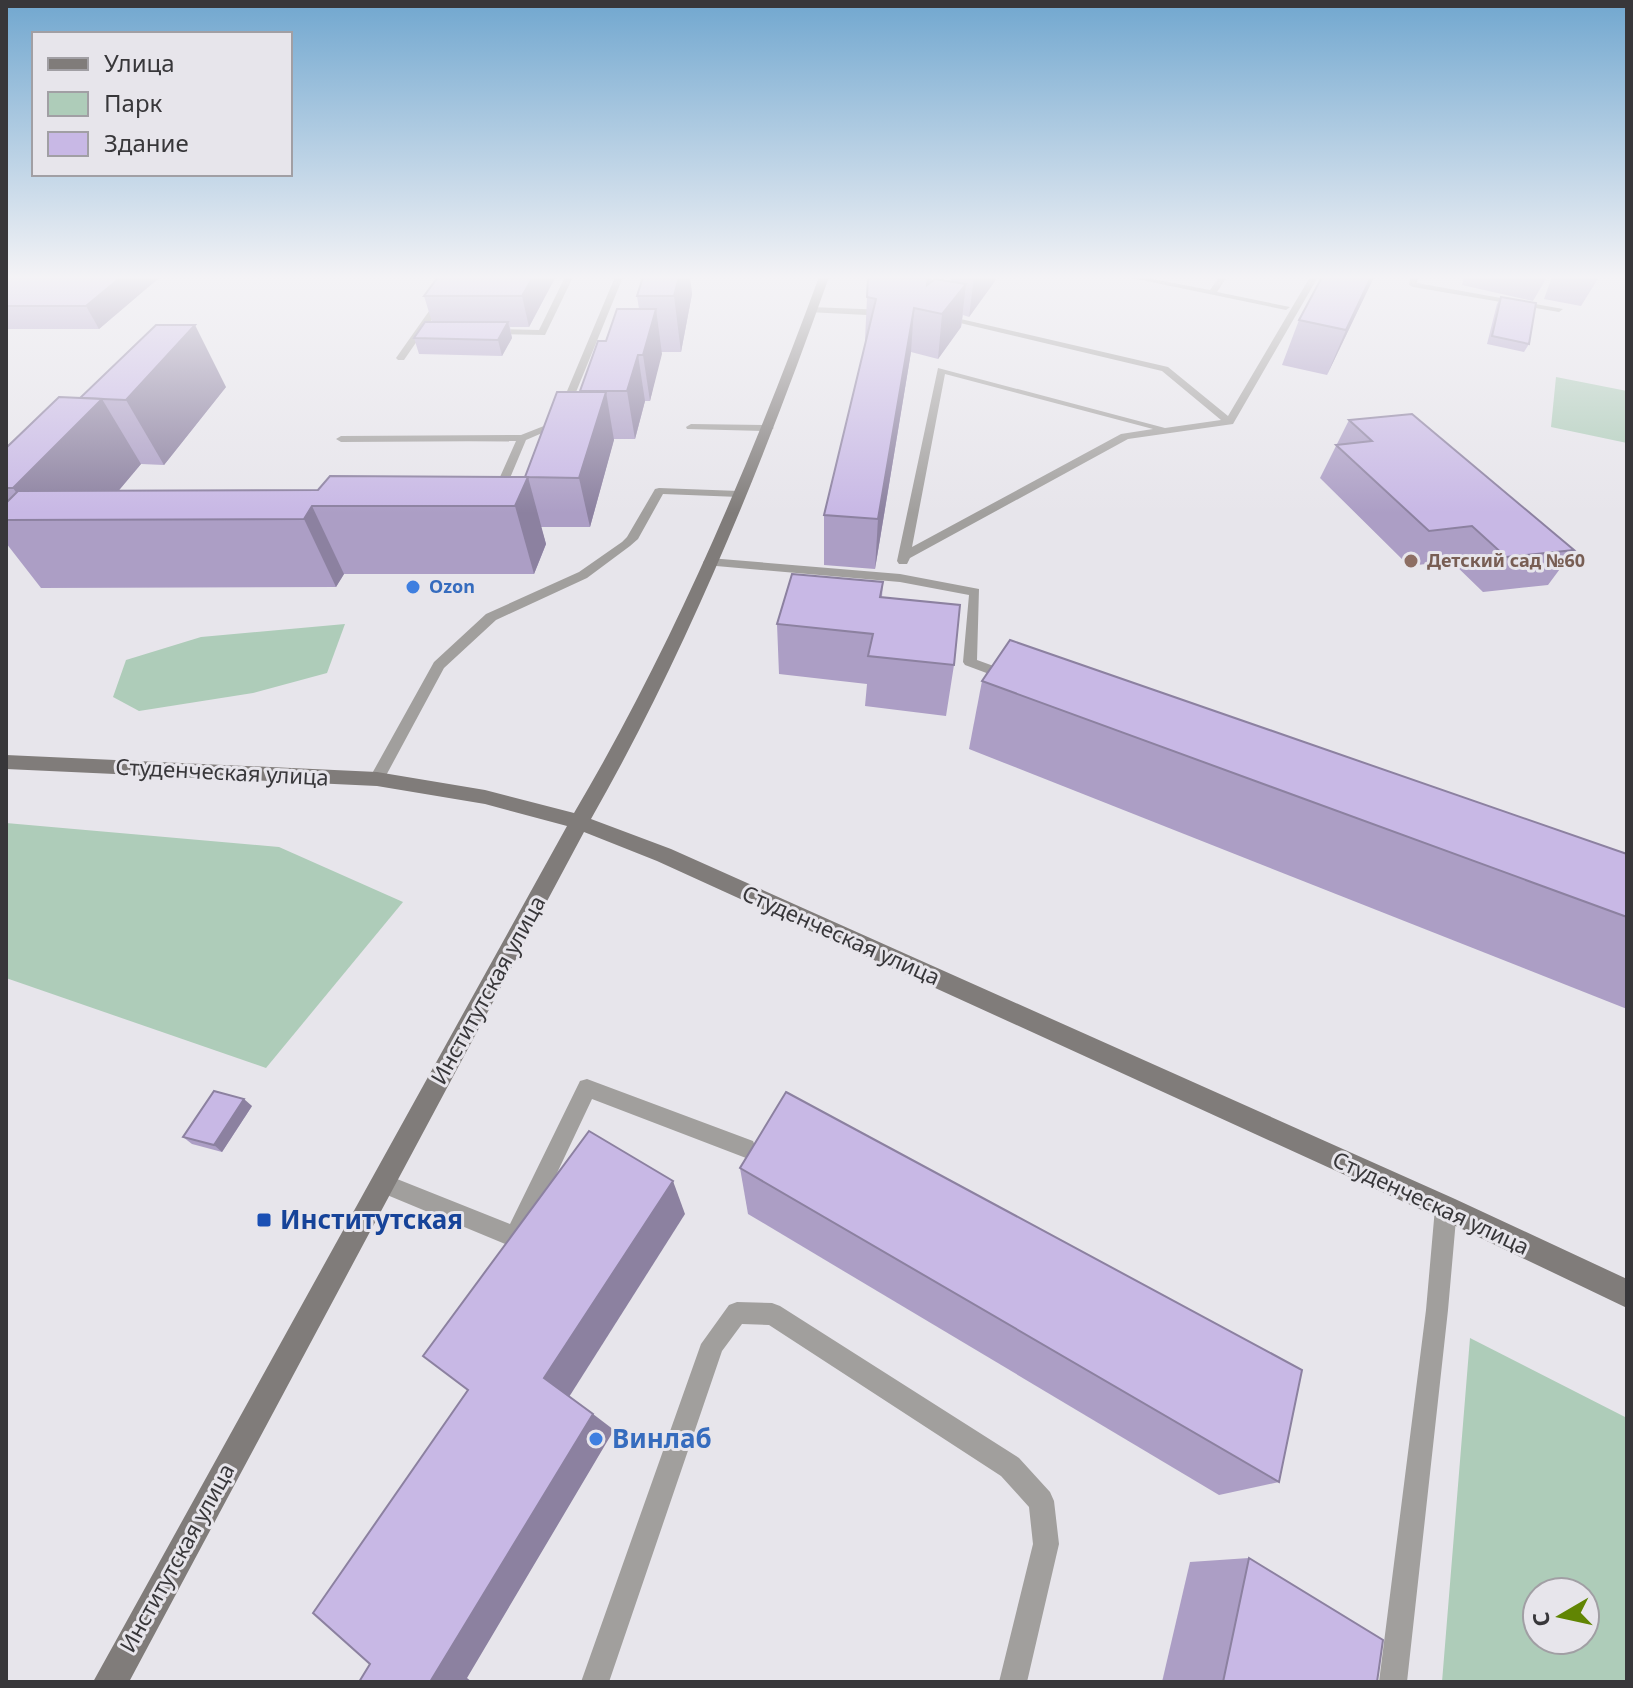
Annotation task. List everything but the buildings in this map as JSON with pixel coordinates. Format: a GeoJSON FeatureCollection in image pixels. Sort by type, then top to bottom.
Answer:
{"type":"FeatureCollection","features":[{"type":"Feature","properties":{"kind":"main road","name":"Институтская улица"},"geometry":{"type":"LineString","coordinates":[[110,1682],[579,822],[633,729],[769,428],[795,356]]}},
{"type":"Feature","properties":{"kind":"main road","name":"Студенческая улица"},"geometry":{"type":"LineString","coordinates":[[6,762],[377,779],[485,797],[579,822],[664,855],[1446,1208],[1627,1294]]}},
{"type":"Feature","properties":{"kind":"lane"},"geometry":{"type":"LineString","coordinates":[[341,439],[522,438],[558,424],[586,356]]}},
{"type":"Feature","properties":{"kind":"lane"},"geometry":{"type":"LineString","coordinates":[[1109,356],[1165,369],[1229,422]]}},
{"type":"Feature","properties":{"kind":"lane"},"geometry":{"type":"LineString","coordinates":[[1229,422],[1268,356]]}},
{"type":"Feature","properties":{"kind":"lane"},"geometry":{"type":"LineString","coordinates":[[900,578],[941,370],[1168,430]]}},
{"type":"Feature","properties":{"kind":"lane"},"geometry":{"type":"LineString","coordinates":[[904,556],[1125,436],[1229,422]]}},
{"type":"Feature","properties":{"kind":"lane"},"geometry":{"type":"LineString","coordinates":[[691,427],[769,428]]}},
{"type":"Feature","properties":{"kind":"lane"},"geometry":{"type":"LineString","coordinates":[[494,503],[522,438]]}},
{"type":"Feature","properties":{"kind":"lane"},"geometry":{"type":"LineString","coordinates":[[377,779],[439,665],[491,617],[583,575],[626,544],[632,539],[659,491],[739,494]]}},
{"type":"Feature","properties":{"kind":"lane"},"geometry":{"type":"LineString","coordinates":[[709,562],[900,578],[975,592],[970,662],[1030,684]]}},
{"type":"Feature","properties":{"kind":"lane"},"geometry":{"type":"LineString","coordinates":[[382,1183],[515,1237],[587,1088],[746,1148]]}},
{"type":"Feature","properties":{"kind":"lane"},"geometry":{"type":"LineString","coordinates":[[1393,1682],[1446,1208]]}},
{"type":"Feature","properties":{"kind":"lane"},"geometry":{"type":"LineString","coordinates":[[595,1682],[713,1344],[737,1313],[772,1314],[1010,1467],[1041,1501],[1046,1544],[1013,1682]]}},
{"type":"Feature","properties":{"kind":"green space"},"geometry":{"type":"Polygon","coordinates":[[[1556,377],[1627,391],[1627,443],[1551,427],[1556,377]]]}},
{"type":"Feature","properties":{"kind":"green space"},"geometry":{"type":"Polygon","coordinates":[[[345,624],[327,673],[253,693],[139,711],[113,697],[126,660],[201,637],[345,624]]]}},
{"type":"Feature","properties":{"kind":"green space"},"geometry":{"type":"Polygon","coordinates":[[[6,823],[279,847],[403,902],[266,1068],[6,978],[6,823]]]}},
{"type":"Feature","properties":{"kind":"green space"},"geometry":{"type":"Polygon","coordinates":[[[1470,1338],[1627,1418],[1627,1682],[1442,1682],[1470,1338]]]}},
{"type":"Feature","properties":{"kind":"place","name":"Детский сад №60"},"geometry":{"type":"Point","coordinates":[1411,561]}},
{"type":"Feature","properties":{"kind":"place","name":"Ozon"},"geometry":{"type":"Point","coordinates":[413,587]}},
{"type":"Feature","properties":{"kind":"place","name":"Институтская"},"geometry":{"type":"Point","coordinates":[264,1220]}},
{"type":"Feature","properties":{"kind":"place","name":"Винлаб"},"geometry":{"type":"Point","coordinates":[596,1439]}}]}
